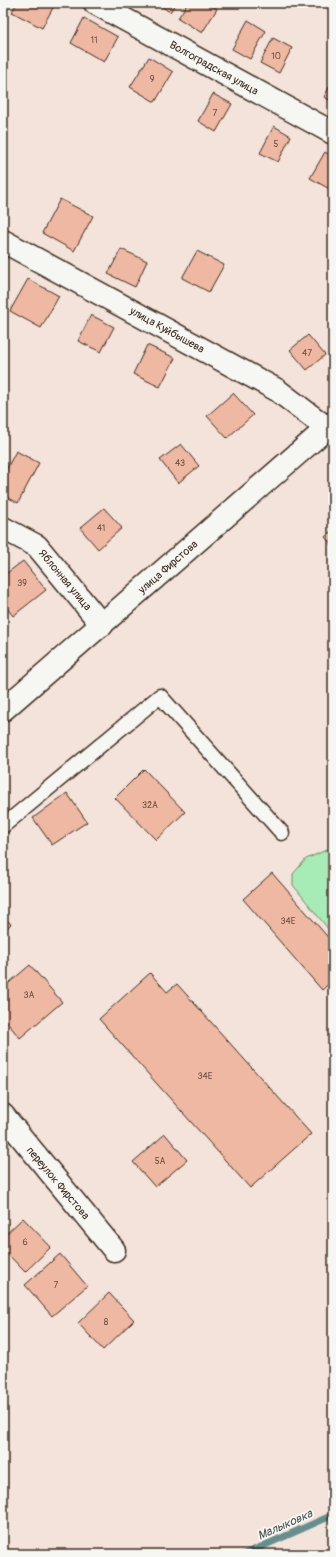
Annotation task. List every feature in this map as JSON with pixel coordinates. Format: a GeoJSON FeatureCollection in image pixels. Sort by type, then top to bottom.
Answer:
{"type":"FeatureCollection","features":[{"type":"Feature","properties":{"kind":"street","name":"Волгоградская улица"},"geometry":{"type":"LineString","coordinates":[[95,3],[333,133]]}},
{"type":"Feature","properties":{"kind":"street","name":"улица Куйбышева"},"geometry":{"type":"LineString","coordinates":[[3,241],[277,390],[330,425]]}},
{"type":"Feature","properties":{"kind":"street","name":"улица Фирстова"},"geometry":{"type":"LineString","coordinates":[[3,710],[330,425]]}},
{"type":"Feature","properties":{"kind":"street","name":"Яблонная улица"},"geometry":{"type":"LineString","coordinates":[[3,528],[37,546],[102,625]]}},
{"type":"Feature","properties":{"kind":"street","name":"переулок Фирстова"},"geometry":{"type":"LineString","coordinates":[[3,1116],[114,1250]]}},
{"type":"Feature","properties":{"kind":"lane"},"geometry":{"type":"LineString","coordinates":[[3,826],[160,696],[282,833]]}},
{"type":"Feature","properties":{"kind":"green space"},"geometry":{"type":"Polygon","coordinates":[[[333,847],[333,935],[293,885],[293,874],[306,859],[333,847]]]}},
{"type":"Feature","properties":{"kind":"building"},"geometry":{"type":"Polygon","coordinates":[[[17,3],[55,4],[42,28],[12,12],[17,3]]]}},
{"type":"Feature","properties":{"kind":"building"},"geometry":{"type":"Polygon","coordinates":[[[156,3],[176,3],[170,12],[156,3]]]}},
{"type":"Feature","properties":{"kind":"building"},"geometry":{"type":"Polygon","coordinates":[[[188,3],[208,3],[217,9],[202,33],[178,18],[188,3]]]}},
{"type":"Feature","properties":{"kind":"building"},"geometry":{"type":"Polygon","coordinates":[[[84,18],[118,37],[104,62],[71,43],[84,18]]]}},
{"type":"Feature","properties":{"kind":"building"},"geometry":{"type":"Polygon","coordinates":[[[248,20],[266,31],[250,59],[232,49],[248,20]]]}},
{"type":"Feature","properties":{"kind":"building"},"geometry":{"type":"Polygon","coordinates":[[[273,38],[292,48],[279,73],[260,63],[273,38]]]}},
{"type":"Feature","properties":{"kind":"building"},"geometry":{"type":"Polygon","coordinates":[[[149,57],[173,72],[155,102],[130,87],[149,57]]]}},
{"type":"Feature","properties":{"kind":"building"},"geometry":{"type":"Polygon","coordinates":[[[333,80],[333,102],[324,97],[333,80]]]}},
{"type":"Feature","properties":{"kind":"building"},"geometry":{"type":"Polygon","coordinates":[[[213,94],[232,104],[216,132],[198,121],[213,94]]]}},
{"type":"Feature","properties":{"kind":"building"},"geometry":{"type":"Polygon","coordinates":[[[274,126],[291,136],[278,162],[260,153],[274,126]]]}},
{"type":"Feature","properties":{"kind":"building"},"geometry":{"type":"Polygon","coordinates":[[[325,152],[333,157],[333,191],[310,178],[325,152]]]}},
{"type":"Feature","properties":{"kind":"building"},"geometry":{"type":"Polygon","coordinates":[[[3,158],[7,161],[3,167],[3,158]]]}},
{"type":"Feature","properties":{"kind":"building"},"geometry":{"type":"Polygon","coordinates":[[[60,199],[93,216],[74,251],[42,233],[60,199]]]}},
{"type":"Feature","properties":{"kind":"building"},"geometry":{"type":"Polygon","coordinates":[[[121,249],[147,261],[135,287],[108,274],[121,249]]]}},
{"type":"Feature","properties":{"kind":"building"},"geometry":{"type":"Polygon","coordinates":[[[197,251],[224,265],[209,292],[182,278],[197,251]]]}},
{"type":"Feature","properties":{"kind":"building"},"geometry":{"type":"Polygon","coordinates":[[[28,279],[59,296],[41,328],[10,311],[28,279]]]}},
{"type":"Feature","properties":{"kind":"building"},"geometry":{"type":"Polygon","coordinates":[[[91,315],[114,327],[101,352],[78,341],[91,315]]]}},
{"type":"Feature","properties":{"kind":"building"},"geometry":{"type":"Polygon","coordinates":[[[308,335],[325,355],[307,370],[290,350],[308,335]]]}},
{"type":"Feature","properties":{"kind":"building"},"geometry":{"type":"Polygon","coordinates":[[[147,345],[175,358],[160,387],[133,374],[147,345]]]}},
{"type":"Feature","properties":{"kind":"building"},"geometry":{"type":"Polygon","coordinates":[[[233,393],[253,415],[227,438],[207,416],[233,393]]]}},
{"type":"Feature","properties":{"kind":"building"},"geometry":{"type":"Polygon","coordinates":[[[181,444],[199,466],[178,483],[160,460],[181,444]]]}},
{"type":"Feature","properties":{"kind":"building"},"geometry":{"type":"Polygon","coordinates":[[[16,451],[39,463],[18,503],[3,495],[3,476],[16,451]]]}},
{"type":"Feature","properties":{"kind":"building"},"geometry":{"type":"Polygon","coordinates":[[[104,508],[122,528],[98,549],[80,528],[104,508]]]}},
{"type":"Feature","properties":{"kind":"building"},"geometry":{"type":"Polygon","coordinates":[[[333,529],[333,546],[325,537],[333,529]]]}},
{"type":"Feature","properties":{"kind":"building"},"geometry":{"type":"Polygon","coordinates":[[[23,561],[46,590],[13,616],[3,603],[3,576],[23,561]]]}},
{"type":"Feature","properties":{"kind":"building"},"geometry":{"type":"Polygon","coordinates":[[[144,769],[185,812],[156,840],[115,798],[144,769]]]}},
{"type":"Feature","properties":{"kind":"building"},"geometry":{"type":"Polygon","coordinates":[[[67,793],[87,822],[52,845],[33,818],[67,793]]]}},
{"type":"Feature","properties":{"kind":"building"},"geometry":{"type":"Polygon","coordinates":[[[272,873],[333,943],[333,980],[322,990],[243,899],[272,873]]]}},
{"type":"Feature","properties":{"kind":"building"},"geometry":{"type":"Polygon","coordinates":[[[3,916],[11,924],[3,932],[3,916]]]}},
{"type":"Feature","properties":{"kind":"building"},"geometry":{"type":"Polygon","coordinates":[[[30,965],[62,1002],[20,1038],[3,1018],[3,988],[30,965]]]}},
{"type":"Feature","properties":{"kind":"building"},"geometry":{"type":"Polygon","coordinates":[[[150,973],[167,992],[177,984],[311,1134],[250,1188],[99,1019],[150,973]]]}},
{"type":"Feature","properties":{"kind":"building"},"geometry":{"type":"Polygon","coordinates":[[[165,1134],[187,1160],[155,1187],[133,1162],[165,1134]]]}},
{"type":"Feature","properties":{"kind":"building"},"geometry":{"type":"Polygon","coordinates":[[[23,1218],[51,1247],[25,1272],[3,1249],[3,1237],[23,1218]]]}},
{"type":"Feature","properties":{"kind":"building"},"geometry":{"type":"Polygon","coordinates":[[[60,1254],[87,1286],[52,1316],[25,1285],[60,1254]]]}},
{"type":"Feature","properties":{"kind":"building"},"geometry":{"type":"Polygon","coordinates":[[[109,1293],[134,1320],[103,1350],[78,1323],[109,1293]]]}},
{"type":"Feature","properties":{"kind":"waterway","name":"Малыковка"},"geometry":{"type":"LineString","coordinates":[[245,1554],[333,1515]]}}]}
